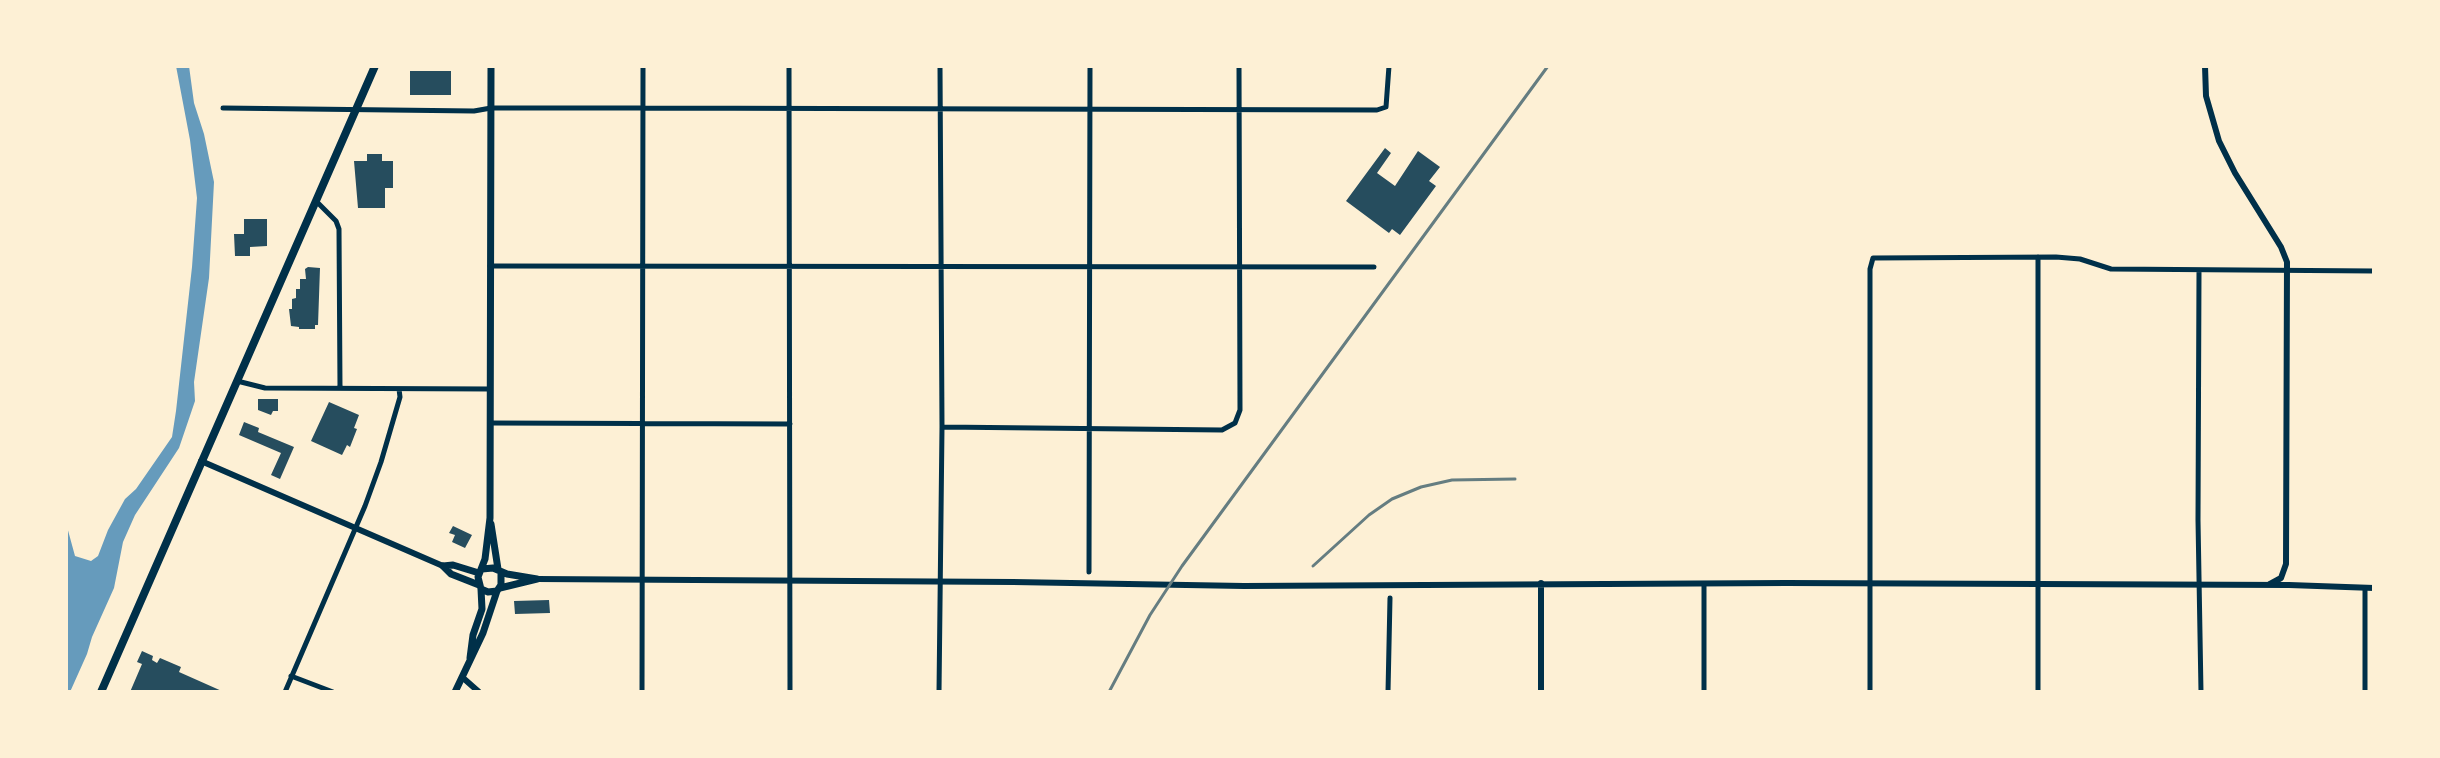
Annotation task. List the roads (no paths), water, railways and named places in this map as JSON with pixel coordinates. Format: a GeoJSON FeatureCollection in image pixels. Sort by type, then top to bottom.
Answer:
{"type":"FeatureCollection","features":[{"type":"Feature","properties":{"kind":"main road"},"geometry":{"type":"LineString","coordinates":[[101,692],[375,66]]}},
{"type":"Feature","properties":{"kind":"main road"},"geometry":{"type":"LineString","coordinates":[[470,658],[473,635],[482,609],[481,571],[490,518],[491,66]]}},
{"type":"Feature","properties":{"kind":"main road"},"geometry":{"type":"LineString","coordinates":[[455,692],[483,633],[502,579],[490,518]]}},
{"type":"Feature","properties":{"kind":"main road"},"geometry":{"type":"LineString","coordinates":[[443,566],[499,570],[537,579]]}},
{"type":"Feature","properties":{"kind":"main road"},"geometry":{"type":"LineString","coordinates":[[443,566],[451,574],[488,592],[537,579]]}},
{"type":"Feature","properties":{"kind":"street"},"geometry":{"type":"LineString","coordinates":[[642,692],[643,66]]}},
{"type":"Feature","properties":{"kind":"street"},"geometry":{"type":"LineString","coordinates":[[789,66],[790,692]]}},
{"type":"Feature","properties":{"kind":"street"},"geometry":{"type":"LineString","coordinates":[[939,692],[942,427],[940,66]]}},
{"type":"Feature","properties":{"kind":"street"},"geometry":{"type":"LineString","coordinates":[[1089,572],[1090,66]]}},
{"type":"Feature","properties":{"kind":"street"},"geometry":{"type":"LineString","coordinates":[[942,427],[1222,430],[1234,424],[1240,410],[1239,66]]}},
{"type":"Feature","properties":{"kind":"street"},"geometry":{"type":"LineString","coordinates":[[223,108],[474,111],[491,108],[1377,110],[1386,107],[1389,66]]}},
{"type":"Feature","properties":{"kind":"street"},"geometry":{"type":"LineString","coordinates":[[2205,66],[2206,96],[2219,141],[2281,247],[2287,271],[2286,564],[2281,578],[2266,585]]}},
{"type":"Feature","properties":{"kind":"street"},"geometry":{"type":"LineString","coordinates":[[316,201],[336,221],[339,229],[340,388]]}},
{"type":"Feature","properties":{"kind":"street"},"geometry":{"type":"LineString","coordinates":[[1870,692],[1871,262],[1878,257],[2038,257],[2071,258],[2111,269],[2374,271]]}},
{"type":"Feature","properties":{"kind":"street"},"geometry":{"type":"LineString","coordinates":[[2038,257],[2038,692]]}},
{"type":"Feature","properties":{"kind":"street"},"geometry":{"type":"LineString","coordinates":[[490,266],[1374,267]]}},
{"type":"Feature","properties":{"kind":"street"},"geometry":{"type":"LineString","coordinates":[[2199,271],[2201,692]]}},
{"type":"Feature","properties":{"kind":"street"},"geometry":{"type":"LineString","coordinates":[[237,381],[265,388],[490,389]]}},
{"type":"Feature","properties":{"kind":"street"},"geometry":{"type":"LineString","coordinates":[[285,692],[356,529],[381,462],[400,397],[399,389]]}},
{"type":"Feature","properties":{"kind":"street"},"geometry":{"type":"LineString","coordinates":[[490,423],[790,424]]}},
{"type":"Feature","properties":{"kind":"street"},"geometry":{"type":"LineString","coordinates":[[201,461],[443,566]]}},
{"type":"Feature","properties":{"kind":"street"},"geometry":{"type":"LineString","coordinates":[[537,579],[1244,586],[1871,583],[2374,588]]}},
{"type":"Feature","properties":{"kind":"street"},"geometry":{"type":"LineString","coordinates":[[1541,583],[1541,692]]}},
{"type":"Feature","properties":{"kind":"street"},"geometry":{"type":"LineString","coordinates":[[1704,584],[1704,692]]}},
{"type":"Feature","properties":{"kind":"street"},"geometry":{"type":"LineString","coordinates":[[2365,588],[2365,692]]}},
{"type":"Feature","properties":{"kind":"street"},"geometry":{"type":"LineString","coordinates":[[1388,692],[1390,598]]}},
{"type":"Feature","properties":{"kind":"street"},"geometry":{"type":"LineString","coordinates":[[291,676],[333,692]]}},
{"type":"Feature","properties":{"kind":"street"},"geometry":{"type":"LineString","coordinates":[[462,677],[479,692]]}},
{"type":"Feature","properties":{"kind":"water"},"geometry":{"type":"Polygon","coordinates":[[[176,66],[189,66],[194,103],[214,182],[209,278],[194,382],[195,401],[179,448],[135,515],[123,542],[114,588],[70,692],[66,692],[66,523],[75,556],[91,561],[98,556],[125,499],[136,489],[172,437],[197,198],[176,66]]]}},
{"type":"Feature","properties":{"kind":"railway"},"geometry":{"type":"LineString","coordinates":[[1109,692],[1150,615],[1182,566],[1548,66]]}},
{"type":"Feature","properties":{"kind":"railway"},"geometry":{"type":"LineString","coordinates":[[1313,566],[1369,515],[1392,499],[1421,487],[1452,480],[1515,479]]}}]}
